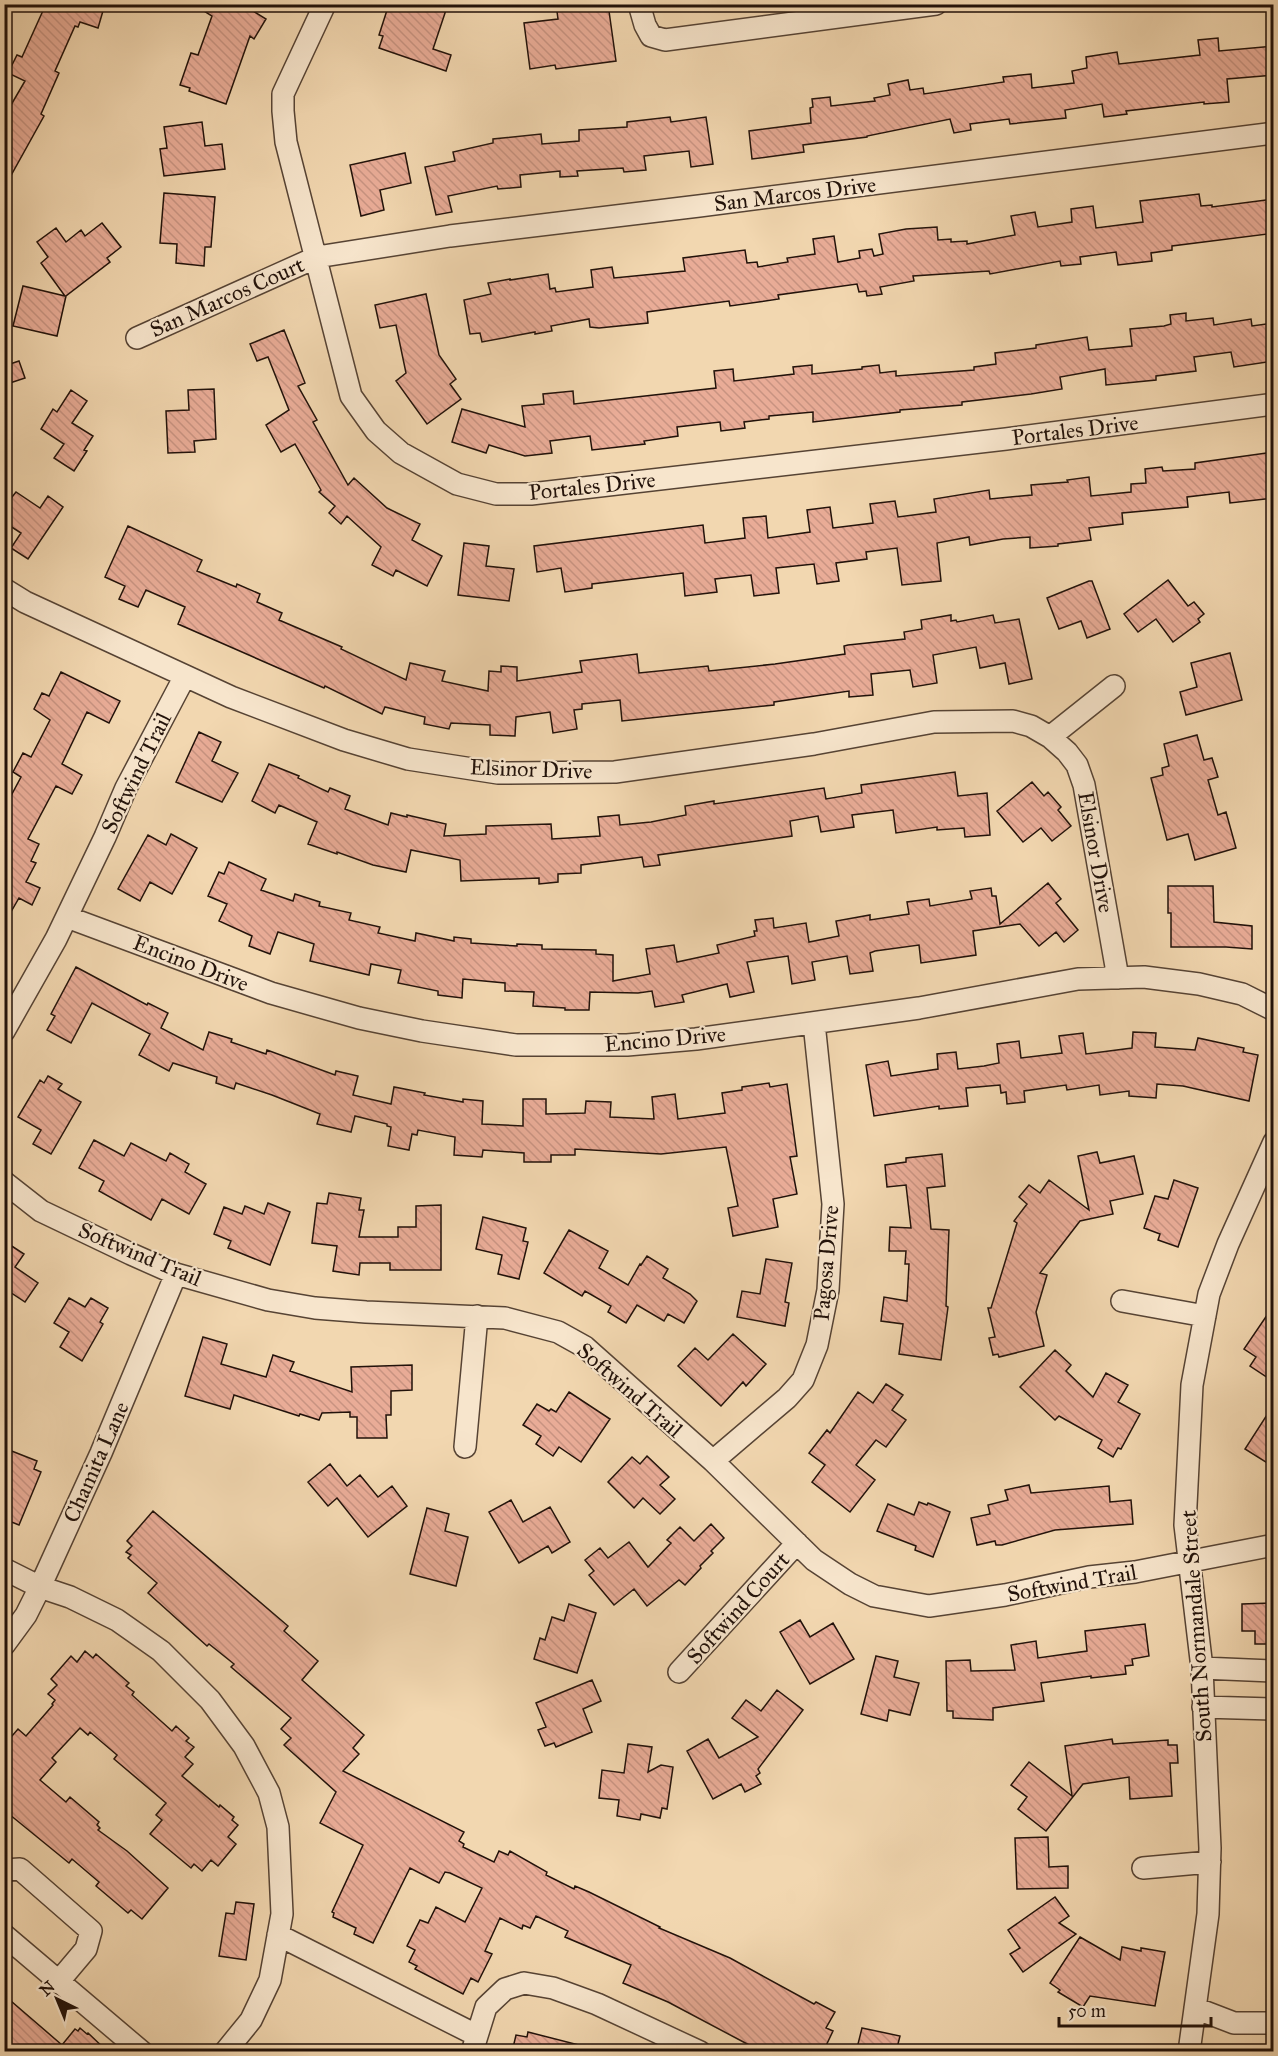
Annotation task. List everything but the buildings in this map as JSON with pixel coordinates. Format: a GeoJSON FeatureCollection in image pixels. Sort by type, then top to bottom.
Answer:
{"type":"FeatureCollection","features":[{"type":"Feature","properties":{"kind":"street","name":"Portales Drive"},"geometry":{"type":"LineString","coordinates":[[325,4],[283,94],[283,111],[286,142],[351,396],[376,431],[401,453],[457,484],[496,494],[543,493],[1006,439],[1274,404]]}},
{"type":"Feature","properties":{"kind":"street"},"geometry":{"type":"LineString","coordinates":[[639,4],[651,36],[665,40],[936,4]]}},
{"type":"Feature","properties":{"kind":"street","name":"San Marcos Drive"},"geometry":{"type":"LineString","coordinates":[[317,257],[450,236],[1274,133]]}},
{"type":"Feature","properties":{"kind":"street","name":"San Marcos Court"},"geometry":{"type":"LineString","coordinates":[[137,338],[317,257]]}},
{"type":"Feature","properties":{"kind":"street","name":"Elsinor Drive"},"geometry":{"type":"LineString","coordinates":[[4,589],[25,602],[231,697],[344,740],[408,759],[498,773],[615,772],[814,744],[934,722],[1013,721],[1030,726],[1050,737],[1067,752],[1077,765],[1084,785],[1118,978]]}},
{"type":"Feature","properties":{"kind":"street","name":"Softwind Trail"},"geometry":{"type":"LineString","coordinates":[[4,1031],[56,939],[126,788],[185,676]]}},
{"type":"Feature","properties":{"kind":"street"},"geometry":{"type":"LineString","coordinates":[[1050,737],[1114,686]]}},
{"type":"Feature","properties":{"kind":"street","name":"Encino Drive"},"geometry":{"type":"LineString","coordinates":[[67,917],[271,993],[359,1018],[516,1045],[627,1046],[696,1039],[919,1008],[1078,979],[1144,977],[1198,984],[1242,994],[1274,1010]]}},
{"type":"Feature","properties":{"kind":"street","name":"Pagosa Drive"},"geometry":{"type":"LineString","coordinates":[[713,1461],[787,1398],[803,1380],[817,1345],[828,1290],[833,1204],[814,1023]]}},
{"type":"Feature","properties":{"kind":"street","name":"South Normandale Street"},"geometry":{"type":"LineString","coordinates":[[1189,2052],[1208,1914],[1210,1862],[1202,1668],[1185,1525],[1192,1385],[1209,1294],[1228,1244],[1274,1142]]}},
{"type":"Feature","properties":{"kind":"street","name":"Softwind Trail"},"geometry":{"type":"LineString","coordinates":[[4,1182],[41,1211],[176,1274],[268,1300],[315,1308],[366,1312],[505,1318],[558,1332],[585,1347],[713,1461],[814,1560],[850,1584],[874,1596],[929,1606],[1005,1595],[1089,1577],[1135,1572],[1274,1545]]}},
{"type":"Feature","properties":{"kind":"street","name":"Chamita Lane"},"geometry":{"type":"LineString","coordinates":[[4,1645],[26,1615],[40,1587],[176,1274]]}},
{"type":"Feature","properties":{"kind":"street"},"geometry":{"type":"LineString","coordinates":[[1122,1301],[1205,1316]]}},
{"type":"Feature","properties":{"kind":"street"},"geometry":{"type":"LineString","coordinates":[[465,1447],[477,1316]]}},
{"type":"Feature","properties":{"kind":"street","name":"Softwind Court"},"geometry":{"type":"LineString","coordinates":[[678,1672],[796,1543]]}},
{"type":"Feature","properties":{"kind":"street"},"geometry":{"type":"LineString","coordinates":[[11,1572],[117,1620],[161,1651],[210,1700],[244,1746],[269,1793],[278,1827],[282,1914],[270,1980],[251,2020],[225,2052]]}},
{"type":"Feature","properties":{"kind":"street"},"geometry":{"type":"LineString","coordinates":[[1202,1668],[1274,1671]]}},
{"type":"Feature","properties":{"kind":"street"},"geometry":{"type":"LineString","coordinates":[[1203,1707],[1274,1709]]}},
{"type":"Feature","properties":{"kind":"street"},"geometry":{"type":"LineString","coordinates":[[1143,1868],[1210,1862]]}},
{"type":"Feature","properties":{"kind":"street"},"geometry":{"type":"LineString","coordinates":[[4,1870],[20,1869],[91,1931],[86,1949],[59,1981]]}},
{"type":"Feature","properties":{"kind":"street"},"geometry":{"type":"LineString","coordinates":[[4,1935],[142,2052]]}},
{"type":"Feature","properties":{"kind":"street"},"geometry":{"type":"LineString","coordinates":[[278,1935],[474,2043],[486,2007],[505,1989],[524,1983],[553,1988],[597,2004],[700,2052]]}},
{"type":"Feature","properties":{"kind":"street"},"geometry":{"type":"LineString","coordinates":[[1195,2008],[1234,2024],[1274,2023]]}}]}
